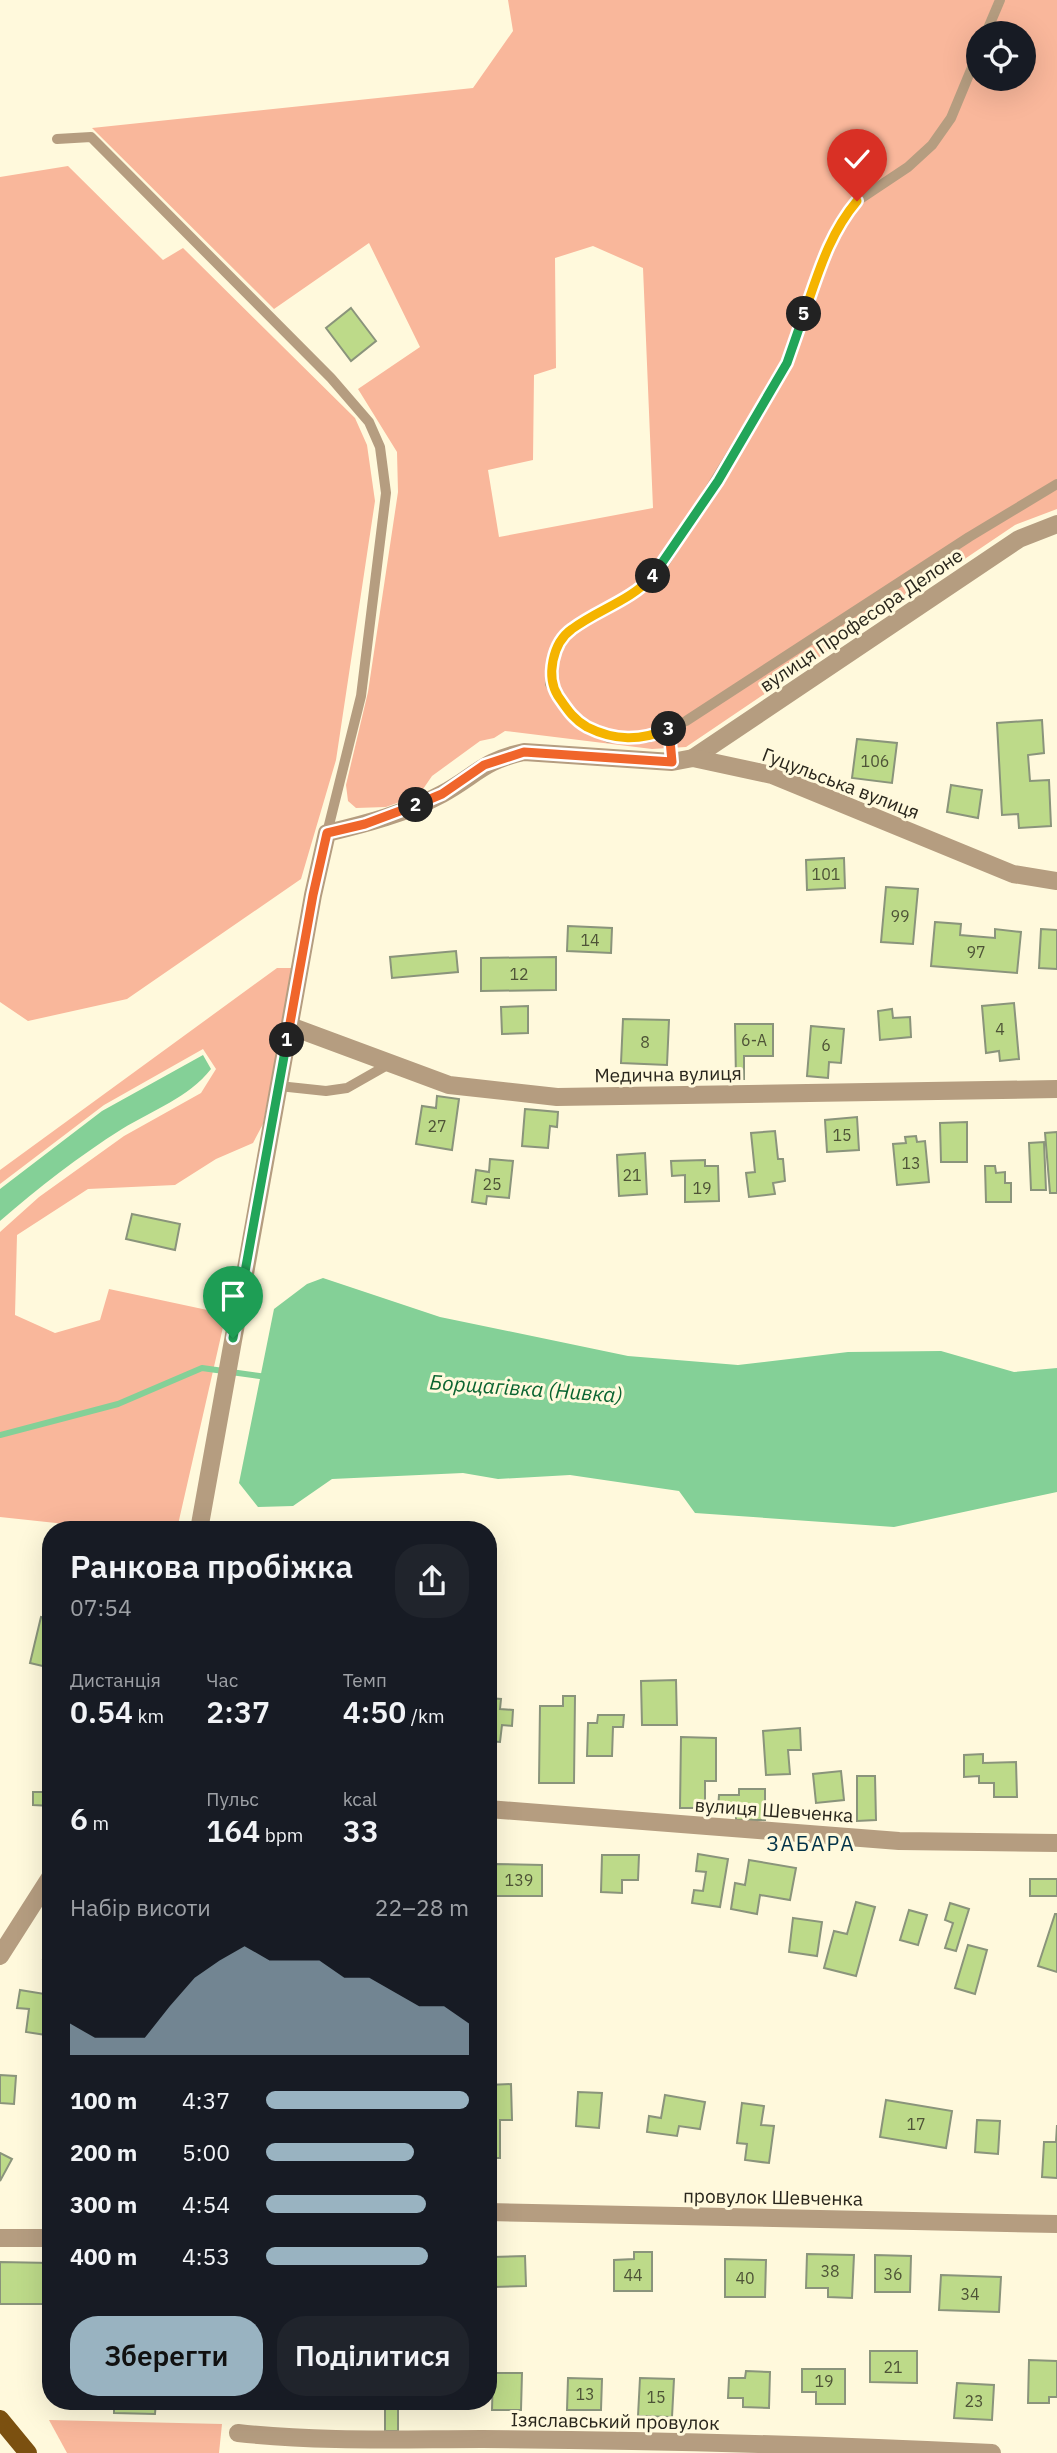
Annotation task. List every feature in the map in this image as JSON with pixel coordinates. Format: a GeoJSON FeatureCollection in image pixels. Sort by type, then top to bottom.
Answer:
{"type":"FeatureCollection","features":[{"type":"Feature","properties":{"kind":"main road"},"geometry":{"type":"LineString","coordinates":[[0,2419],[28,2453]]}},
{"type":"Feature","properties":{"kind":"street","name":"вулиця Професора Делоне"},"geometry":{"type":"LineString","coordinates":[[693,758],[1019,539],[1057,524]]}},
{"type":"Feature","properties":{"kind":"street","name":"Гуцульська вулиця"},"geometry":{"type":"LineString","coordinates":[[327,833],[365,824],[442,794],[484,765],[524,752],[672,762],[693,758],[772,775],[1013,874],[1057,881]]}},
{"type":"Feature","properties":{"kind":"street"},"geometry":{"type":"LineString","coordinates":[[201,1521],[313,895],[327,833]]}},
{"type":"Feature","properties":{"kind":"street","name":"Медична вулиця"},"geometry":{"type":"LineString","coordinates":[[290,1026],[449,1085],[557,1097],[1057,1089]]}},
{"type":"Feature","properties":{"kind":"street","name":"вулиця Шевченка"},"geometry":{"type":"LineString","coordinates":[[497,1810],[899,1840],[1057,1843]]}},
{"type":"Feature","properties":{"kind":"street"},"geometry":{"type":"LineString","coordinates":[[0,1956],[42,1890]]}},
{"type":"Feature","properties":{"kind":"street","name":"провулок Шевченка"},"geometry":{"type":"LineString","coordinates":[[497,2212],[1057,2224]]}},
{"type":"Feature","properties":{"kind":"street"},"geometry":{"type":"LineString","coordinates":[[0,2238],[42,2238]]}},
{"type":"Feature","properties":{"kind":"street","name":"Ізяславський провулок"},"geometry":{"type":"LineString","coordinates":[[238,2433],[313,2440],[481,2439],[755,2444],[992,2453]]}},
{"type":"Feature","properties":{"kind":"lane"},"geometry":{"type":"LineString","coordinates":[[991,21],[1000,0]]}},
{"type":"Feature","properties":{"kind":"lane"},"geometry":{"type":"LineString","coordinates":[[966,81],[951,118],[932,145],[908,167],[857,201],[841,220],[825,253],[787,363],[663,566],[642,588],[569,630],[553,658],[550,684],[575,720],[609,738],[648,738],[687,721],[1057,484]]}},
{"type":"Feature","properties":{"kind":"lane"},"geometry":{"type":"LineString","coordinates":[[57,139],[90,137],[331,378],[369,422],[380,447],[386,494],[361,696],[327,833]]}},
{"type":"Feature","properties":{"kind":"lane"},"geometry":{"type":"LineString","coordinates":[[670,729],[672,762]]}},
{"type":"Feature","properties":{"kind":"lane"},"geometry":{"type":"LineString","coordinates":[[279,1086],[326,1091],[347,1088],[391,1063]]}},
{"type":"Feature","properties":{"kind":"shaded area"},"geometry":{"type":"Polygon","coordinates":[[[508,0],[1057,0],[1057,509],[1015,525],[686,747],[652,749],[505,731],[494,738],[480,741],[432,776],[419,795],[386,807],[356,808],[348,801],[346,785],[368,692],[398,492],[397,452],[358,389],[420,347],[369,243],[274,309],[92,128],[473,88],[513,31],[508,0]],[[593,246],[555,258],[556,368],[534,375],[533,460],[488,470],[499,537],[653,508],[643,268],[593,246]]]}},
{"type":"Feature","properties":{"kind":"shaded area"},"geometry":{"type":"Polygon","coordinates":[[[68,166],[163,260],[183,248],[355,418],[367,445],[375,501],[336,760],[301,879],[127,999],[28,1021],[0,1002],[0,177],[68,166]]]}},
{"type":"Feature","properties":{"kind":"shaded area"},"geometry":{"type":"Polygon","coordinates":[[[277,968],[293,968],[263,1124],[253,1143],[216,1159],[175,1185],[88,1189],[17,1235],[15,1315],[55,1333],[100,1320],[109,1289],[226,1314],[179,1521],[42,1522],[0,1517],[0,1232],[39,1197],[124,1136],[201,1093],[216,1069],[203,1049],[104,1105],[0,1184],[0,1170],[277,968]]]}},
{"type":"Feature","properties":{"kind":"shaded area"},"geometry":{"type":"Polygon","coordinates":[[[49,2420],[222,2424],[219,2453],[67,2453],[49,2420]]]}},
{"type":"Feature","properties":{"kind":"water"},"geometry":{"type":"Polygon","coordinates":[[[203,1055],[211,1069],[192,1088],[90,1150],[0,1221],[0,1189],[102,1111],[203,1055]]]}},
{"type":"Feature","properties":{"kind":"water"},"geometry":{"type":"Polygon","coordinates":[[[323,1278],[440,1317],[628,1356],[738,1365],[848,1352],[941,1351],[1014,1372],[1057,1368],[1057,1492],[894,1527],[695,1513],[679,1491],[570,1475],[498,1479],[463,1473],[332,1479],[293,1506],[258,1507],[239,1483],[274,1309],[307,1284],[323,1278]]]}},
{"type":"Feature","properties":{"kind":"building"},"geometry":{"type":"Polygon","coordinates":[[[351,308],[376,341],[351,361],[326,328],[351,308]]]}},
{"type":"Feature","properties":{"kind":"building"},"geometry":{"type":"Polygon","coordinates":[[[1042,720],[1044,753],[1028,755],[1030,781],[1049,780],[1051,826],[1019,828],[1018,814],[1002,815],[997,723],[1042,720]]]}},
{"type":"Feature","properties":{"kind":"building"},"geometry":{"type":"Polygon","coordinates":[[[857,739],[897,743],[892,783],[852,778],[857,739]]]}},
{"type":"Feature","properties":{"kind":"building"},"geometry":{"type":"Polygon","coordinates":[[[951,785],[982,790],[978,818],[947,812],[951,785]]]}},
{"type":"Feature","properties":{"kind":"building"},"geometry":{"type":"Polygon","coordinates":[[[844,858],[845,888],[807,890],[806,860],[844,858]]]}},
{"type":"Feature","properties":{"kind":"building"},"geometry":{"type":"Polygon","coordinates":[[[886,887],[918,889],[913,944],[881,942],[886,887]]]}},
{"type":"Feature","properties":{"kind":"building"},"geometry":{"type":"Polygon","coordinates":[[[935,922],[961,924],[960,935],[995,938],[995,929],[1021,932],[1017,973],[931,966],[935,922]]]}},
{"type":"Feature","properties":{"kind":"building"},"geometry":{"type":"Polygon","coordinates":[[[568,926],[612,928],[611,953],[567,951],[568,926]]]}},
{"type":"Feature","properties":{"kind":"building"},"geometry":{"type":"Polygon","coordinates":[[[1041,929],[1057,930],[1057,969],[1039,968],[1041,929]]]}},
{"type":"Feature","properties":{"kind":"building"},"geometry":{"type":"Polygon","coordinates":[[[456,951],[458,972],[392,978],[390,957],[456,951]]]}},
{"type":"Feature","properties":{"kind":"building"},"geometry":{"type":"Polygon","coordinates":[[[556,957],[556,990],[481,991],[481,958],[556,957]]]}},
{"type":"Feature","properties":{"kind":"building"},"geometry":{"type":"Polygon","coordinates":[[[1014,1003],[1019,1059],[1000,1061],[999,1051],[986,1053],[982,1006],[1014,1003]]]}},
{"type":"Feature","properties":{"kind":"building"},"geometry":{"type":"Polygon","coordinates":[[[528,1006],[528,1033],[502,1034],[501,1007],[528,1006]]]}},
{"type":"Feature","properties":{"kind":"building"},"geometry":{"type":"Polygon","coordinates":[[[892,1009],[893,1018],[910,1017],[911,1037],[880,1040],[878,1011],[892,1009]]]}},
{"type":"Feature","properties":{"kind":"building"},"geometry":{"type":"Polygon","coordinates":[[[623,1019],[669,1020],[667,1065],[621,1063],[623,1019]]]}},
{"type":"Feature","properties":{"kind":"building"},"geometry":{"type":"Polygon","coordinates":[[[735,1024],[773,1024],[773,1056],[744,1056],[744,1079],[736,1079],[735,1024]]]}},
{"type":"Feature","properties":{"kind":"building"},"geometry":{"type":"Polygon","coordinates":[[[811,1026],[844,1029],[841,1063],[829,1062],[828,1078],[807,1076],[811,1026]]]}},
{"type":"Feature","properties":{"kind":"building"},"geometry":{"type":"Polygon","coordinates":[[[437,1096],[459,1099],[452,1150],[416,1144],[422,1106],[436,1108],[437,1096]]]}},
{"type":"Feature","properties":{"kind":"building"},"geometry":{"type":"Polygon","coordinates":[[[525,1109],[558,1112],[557,1127],[550,1126],[548,1148],[522,1146],[525,1109]]]}},
{"type":"Feature","properties":{"kind":"building"},"geometry":{"type":"Polygon","coordinates":[[[857,1117],[859,1150],[827,1152],[825,1120],[857,1117]]]}},
{"type":"Feature","properties":{"kind":"building"},"geometry":{"type":"Polygon","coordinates":[[[967,1122],[967,1162],[941,1162],[940,1123],[967,1122]]]}},
{"type":"Feature","properties":{"kind":"building"},"geometry":{"type":"Polygon","coordinates":[[[775,1131],[778,1159],[783,1159],[785,1181],[773,1183],[775,1194],[749,1197],[746,1173],[755,1172],[751,1133],[775,1131]]]}},
{"type":"Feature","properties":{"kind":"building"},"geometry":{"type":"Polygon","coordinates":[[[1057,1132],[1057,1193],[1050,1193],[1045,1133],[1057,1132]]]}},
{"type":"Feature","properties":{"kind":"building"},"geometry":{"type":"Polygon","coordinates":[[[916,1136],[917,1142],[925,1141],[929,1182],[897,1185],[893,1144],[906,1143],[905,1137],[916,1136]]]}},
{"type":"Feature","properties":{"kind":"building"},"geometry":{"type":"Polygon","coordinates":[[[1044,1142],[1046,1190],[1031,1190],[1029,1143],[1044,1142]]]}},
{"type":"Feature","properties":{"kind":"building"},"geometry":{"type":"Polygon","coordinates":[[[645,1153],[647,1194],[619,1196],[617,1155],[645,1153]]]}},
{"type":"Feature","properties":{"kind":"building"},"geometry":{"type":"Polygon","coordinates":[[[490,1159],[513,1161],[509,1198],[487,1196],[486,1204],[472,1202],[476,1170],[489,1172],[490,1159]]]}},
{"type":"Feature","properties":{"kind":"building"},"geometry":{"type":"Polygon","coordinates":[[[705,1160],[705,1166],[718,1166],[719,1201],[685,1202],[685,1175],[672,1176],[671,1161],[705,1160]]]}},
{"type":"Feature","properties":{"kind":"building"},"geometry":{"type":"Polygon","coordinates":[[[985,1166],[995,1166],[996,1173],[1005,1172],[1005,1183],[1011,1183],[1011,1202],[986,1202],[985,1166]]]}},
{"type":"Feature","properties":{"kind":"building"},"geometry":{"type":"Polygon","coordinates":[[[132,1214],[180,1224],[175,1250],[126,1239],[132,1214]]]}},
{"type":"Feature","properties":{"kind":"building"},"geometry":{"type":"Polygon","coordinates":[[[41,1617],[42,1617],[42,1666],[30,1663],[41,1617]]]}},
{"type":"Feature","properties":{"kind":"building"},"geometry":{"type":"Polygon","coordinates":[[[676,1680],[677,1725],[642,1725],[641,1681],[676,1680]]]}},
{"type":"Feature","properties":{"kind":"building"},"geometry":{"type":"Polygon","coordinates":[[[563,1696],[575,1696],[574,1783],[539,1783],[540,1706],[563,1706],[563,1696]]]}},
{"type":"Feature","properties":{"kind":"building"},"geometry":{"type":"Polygon","coordinates":[[[497,1699],[501,1699],[500,1709],[513,1710],[512,1726],[502,1725],[500,1742],[497,1742],[497,1699]]]}},
{"type":"Feature","properties":{"kind":"building"},"geometry":{"type":"Polygon","coordinates":[[[598,1715],[624,1715],[623,1727],[613,1727],[612,1756],[587,1756],[588,1723],[597,1723],[598,1715]]]}},
{"type":"Feature","properties":{"kind":"building"},"geometry":{"type":"Polygon","coordinates":[[[800,1728],[801,1750],[788,1750],[790,1774],[766,1775],[763,1731],[800,1728]]]}},
{"type":"Feature","properties":{"kind":"building"},"geometry":{"type":"Polygon","coordinates":[[[681,1737],[716,1738],[716,1781],[705,1781],[705,1808],[680,1808],[681,1737]]]}},
{"type":"Feature","properties":{"kind":"building"},"geometry":{"type":"Polygon","coordinates":[[[983,1754],[983,1763],[1016,1762],[1017,1797],[994,1797],[994,1783],[979,1783],[979,1776],[964,1777],[964,1755],[983,1754]]]}},
{"type":"Feature","properties":{"kind":"building"},"geometry":{"type":"Polygon","coordinates":[[[841,1771],[844,1800],[816,1803],[813,1774],[841,1771]]]}},
{"type":"Feature","properties":{"kind":"building"},"geometry":{"type":"Polygon","coordinates":[[[857,1776],[875,1776],[876,1820],[857,1821],[857,1776]]]}},
{"type":"Feature","properties":{"kind":"building"},"geometry":{"type":"Polygon","coordinates":[[[739,1789],[765,1789],[765,1820],[736,1820],[736,1809],[718,1809],[719,1795],[739,1795],[739,1789]]]}},
{"type":"Feature","properties":{"kind":"building"},"geometry":{"type":"Polygon","coordinates":[[[33,1792],[42,1792],[42,1806],[33,1805],[33,1792]]]}},
{"type":"Feature","properties":{"kind":"building"},"geometry":{"type":"Polygon","coordinates":[[[698,1854],[728,1859],[720,1907],[692,1903],[694,1890],[703,1891],[706,1872],[696,1871],[698,1854]]]}},
{"type":"Feature","properties":{"kind":"building"},"geometry":{"type":"Polygon","coordinates":[[[602,1855],[639,1855],[638,1880],[622,1880],[622,1893],[601,1892],[602,1855]]]}},
{"type":"Feature","properties":{"kind":"building"},"geometry":{"type":"Polygon","coordinates":[[[749,1860],[796,1868],[790,1900],[760,1895],[757,1914],[731,1909],[735,1883],[745,1885],[749,1860]]]}},
{"type":"Feature","properties":{"kind":"building"},"geometry":{"type":"Polygon","coordinates":[[[497,1864],[542,1865],[542,1896],[497,1896],[497,1864]]]}},
{"type":"Feature","properties":{"kind":"building"},"geometry":{"type":"Polygon","coordinates":[[[1030,1879],[1057,1879],[1057,1896],[1030,1896],[1030,1879]]]}},
{"type":"Feature","properties":{"kind":"building"},"geometry":{"type":"Polygon","coordinates":[[[856,1902],[875,1907],[856,1976],[824,1968],[834,1931],[847,1934],[856,1902]]]}},
{"type":"Feature","properties":{"kind":"building"},"geometry":{"type":"Polygon","coordinates":[[[950,1903],[969,1909],[956,1951],[945,1948],[953,1923],[945,1920],[950,1903]]]}},
{"type":"Feature","properties":{"kind":"building"},"geometry":{"type":"Polygon","coordinates":[[[909,1910],[927,1915],[918,1945],[900,1940],[909,1910]]]}},
{"type":"Feature","properties":{"kind":"building"},"geometry":{"type":"Polygon","coordinates":[[[1057,1914],[1057,1972],[1038,1966],[1057,1914]]]}},
{"type":"Feature","properties":{"kind":"building"},"geometry":{"type":"Polygon","coordinates":[[[793,1918],[822,1922],[817,1956],[789,1952],[793,1918]]]}},
{"type":"Feature","properties":{"kind":"building"},"geometry":{"type":"Polygon","coordinates":[[[968,1945],[987,1950],[975,1994],[955,1988],[968,1945]]]}},
{"type":"Feature","properties":{"kind":"building"},"geometry":{"type":"Polygon","coordinates":[[[20,1990],[42,1994],[42,2034],[26,2032],[29,2009],[17,2008],[20,1990]]]}},
{"type":"Feature","properties":{"kind":"building"},"geometry":{"type":"Polygon","coordinates":[[[0,2075],[16,2076],[14,2104],[0,2103],[0,2075]]]}},
{"type":"Feature","properties":{"kind":"building"},"geometry":{"type":"Polygon","coordinates":[[[511,2084],[512,2120],[500,2120],[500,2158],[497,2158],[497,2085],[511,2084]]]}},
{"type":"Feature","properties":{"kind":"building"},"geometry":{"type":"Polygon","coordinates":[[[578,2092],[602,2093],[599,2128],[576,2126],[578,2092]]]}},
{"type":"Feature","properties":{"kind":"building"},"geometry":{"type":"Polygon","coordinates":[[[665,2095],[705,2102],[700,2129],[679,2126],[677,2136],[647,2132],[649,2116],[661,2118],[665,2095]]]}},
{"type":"Feature","properties":{"kind":"building"},"geometry":{"type":"Polygon","coordinates":[[[886,2100],[952,2111],[946,2148],[880,2137],[886,2100]]]}},
{"type":"Feature","properties":{"kind":"building"},"geometry":{"type":"Polygon","coordinates":[[[742,2103],[764,2106],[761,2125],[774,2126],[769,2163],[745,2160],[747,2144],[737,2143],[742,2103]]]}},
{"type":"Feature","properties":{"kind":"building"},"geometry":{"type":"Polygon","coordinates":[[[977,2120],[1000,2121],[998,2154],[975,2152],[977,2120]]]}},
{"type":"Feature","properties":{"kind":"building"},"geometry":{"type":"Polygon","coordinates":[[[1057,2125],[1057,2178],[1042,2177],[1044,2142],[1056,2142],[1057,2125]]]}},
{"type":"Feature","properties":{"kind":"building"},"geometry":{"type":"Polygon","coordinates":[[[0,2153],[12,2159],[0,2181],[0,2153]]]}},
{"type":"Feature","properties":{"kind":"building"},"geometry":{"type":"Polygon","coordinates":[[[634,2252],[652,2252],[652,2291],[614,2291],[614,2260],[634,2259],[634,2252]]]}},
{"type":"Feature","properties":{"kind":"building"},"geometry":{"type":"Polygon","coordinates":[[[807,2254],[854,2255],[852,2298],[828,2297],[828,2288],[806,2288],[807,2254]]]}},
{"type":"Feature","properties":{"kind":"building"},"geometry":{"type":"Polygon","coordinates":[[[875,2255],[911,2256],[910,2292],[875,2292],[875,2255]]]}},
{"type":"Feature","properties":{"kind":"building"},"geometry":{"type":"Polygon","coordinates":[[[525,2256],[526,2286],[497,2287],[497,2257],[525,2256]]]}},
{"type":"Feature","properties":{"kind":"building"},"geometry":{"type":"Polygon","coordinates":[[[725,2259],[766,2260],[765,2297],[725,2297],[725,2259]]]}},
{"type":"Feature","properties":{"kind":"building"},"geometry":{"type":"Polygon","coordinates":[[[0,2262],[42,2263],[42,2304],[0,2304],[0,2262]]]}},
{"type":"Feature","properties":{"kind":"building"},"geometry":{"type":"Polygon","coordinates":[[[941,2275],[1001,2277],[999,2312],[939,2310],[941,2275]]]}},
{"type":"Feature","properties":{"kind":"building"},"geometry":{"type":"Polygon","coordinates":[[[870,2351],[917,2351],[917,2383],[870,2382],[870,2351]]]}},
{"type":"Feature","properties":{"kind":"building"},"geometry":{"type":"Polygon","coordinates":[[[1029,2360],[1057,2361],[1057,2397],[1049,2397],[1049,2403],[1028,2403],[1029,2360]]]}},
{"type":"Feature","properties":{"kind":"building"},"geometry":{"type":"Polygon","coordinates":[[[802,2369],[845,2369],[845,2404],[816,2404],[816,2392],[802,2392],[802,2369]]]}},
{"type":"Feature","properties":{"kind":"building"},"geometry":{"type":"Polygon","coordinates":[[[746,2371],[770,2372],[769,2408],[743,2407],[743,2398],[728,2398],[729,2378],[745,2378],[746,2371]]]}},
{"type":"Feature","properties":{"kind":"building"},"geometry":{"type":"Polygon","coordinates":[[[497,2373],[522,2373],[521,2410],[497,2410],[497,2373]]]}},
{"type":"Feature","properties":{"kind":"building"},"geometry":{"type":"Polygon","coordinates":[[[568,2378],[602,2379],[601,2410],[567,2410],[568,2378]]]}},
{"type":"Feature","properties":{"kind":"building"},"geometry":{"type":"Polygon","coordinates":[[[640,2378],[674,2379],[672,2417],[638,2416],[640,2378]]]}},
{"type":"Feature","properties":{"kind":"building"},"geometry":{"type":"Polygon","coordinates":[[[957,2383],[994,2385],[992,2420],[954,2418],[957,2383]]]}},
{"type":"Feature","properties":{"kind":"building"},"geometry":{"type":"Polygon","coordinates":[[[114,2410],[155,2410],[155,2414],[114,2413],[114,2410]]]}},
{"type":"Feature","properties":{"kind":"building"},"geometry":{"type":"Polygon","coordinates":[[[385,2410],[398,2410],[398,2431],[385,2431],[385,2410]]]}},
{"type":"Feature","properties":{"kind":"waterway","name":"Борщагівка (Нивка)"},"geometry":{"type":"LineString","coordinates":[[0,1435],[118,1404],[202,1368],[267,1377]]}},
{"type":"Feature","properties":{"kind":"district","name":"ЗАБАРА"},"geometry":{"type":"Point","coordinates":[811,1843]}},
{"type":"Feature","properties":{"kind":"route"},"geometry":{"type":"LineString","coordinates":[[233,1338],[313,895],[327,833],[365,824],[442,794],[484,765],[524,752],[672,762],[670,729],[648,738],[609,738],[575,720],[550,684],[553,658],[569,630],[617,605],[642,588],[663,566],[718,481],[787,363],[825,253],[841,220],[857,201]]}}]}
